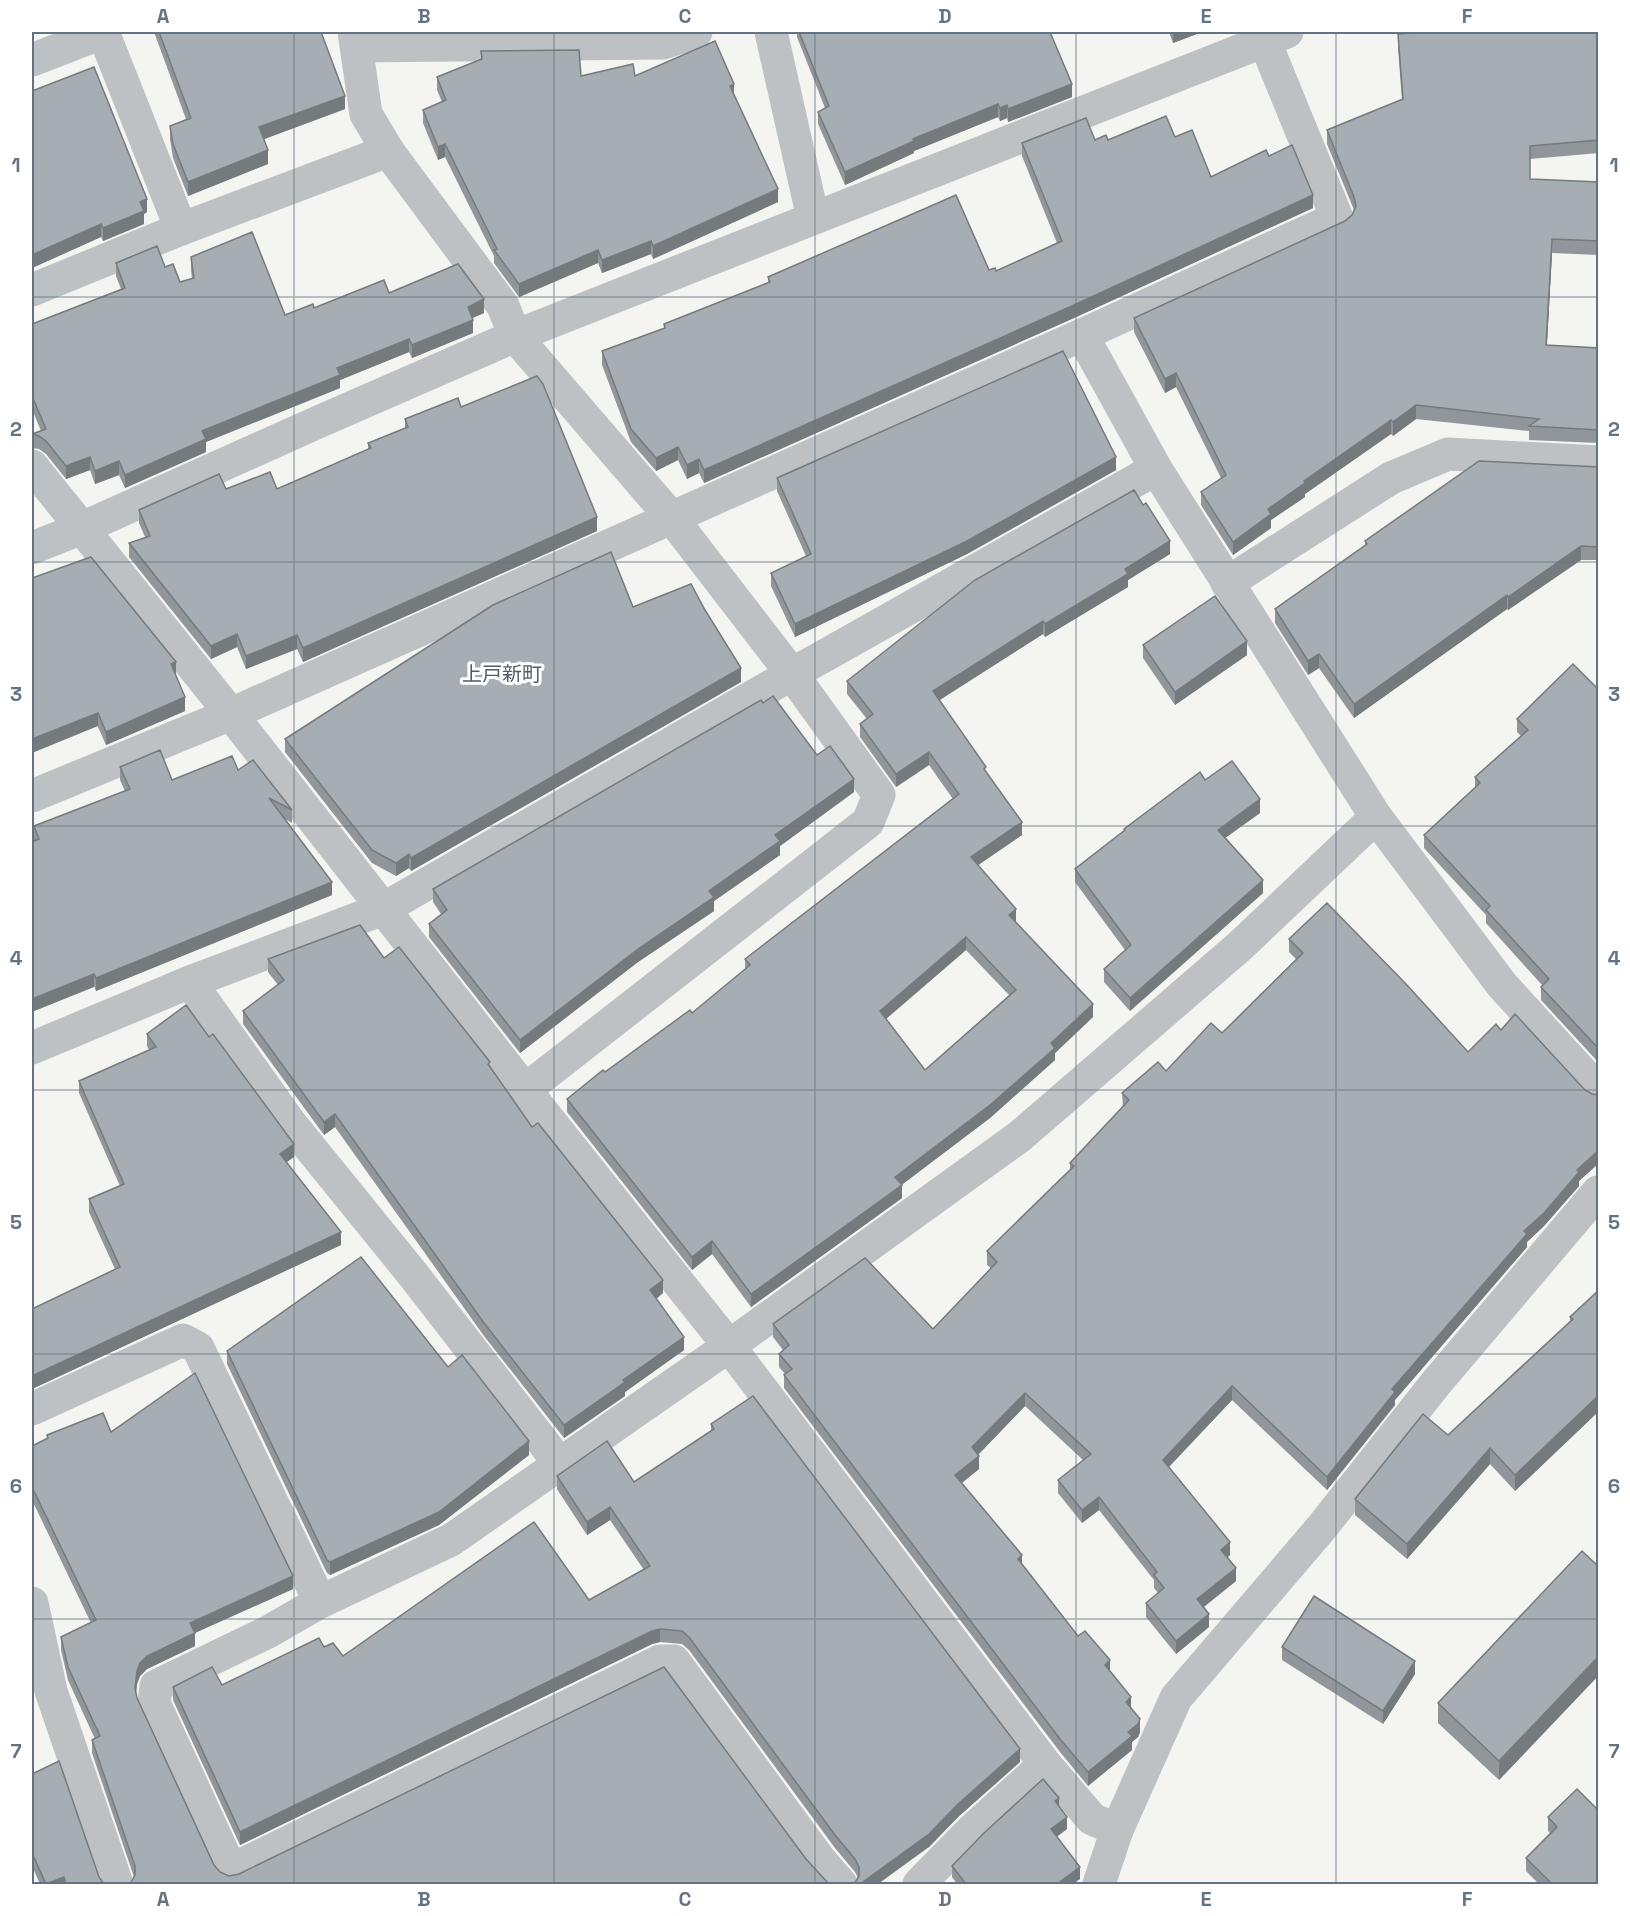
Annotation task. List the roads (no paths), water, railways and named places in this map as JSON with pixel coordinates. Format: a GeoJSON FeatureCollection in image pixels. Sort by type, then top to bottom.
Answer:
{"type":"FeatureCollection","features":[{"type":"Feature","properties":{"kind":"street"},"geometry":{"type":"LineString","coordinates":[[32,60],[104,32],[181,229]]}},
{"type":"Feature","properties":{"kind":"street"},"geometry":{"type":"LineString","coordinates":[[525,1090],[868,822],[879,795],[792,674],[671,517],[515,336],[503,306],[387,151],[366,114],[356,39],[663,43],[696,32]]}},
{"type":"Feature","properties":{"kind":"street"},"geometry":{"type":"LineString","coordinates":[[771,32],[813,218]]}},
{"type":"Feature","properties":{"kind":"street"},"geometry":{"type":"LineString","coordinates":[[32,548],[80,529],[515,336],[1150,87],[1271,34],[1336,218],[1082,335],[231,714],[32,796]]}},
{"type":"Feature","properties":{"kind":"street"},"geometry":{"type":"LineString","coordinates":[[32,290],[181,229],[387,151]]}},
{"type":"Feature","properties":{"kind":"street"},"geometry":{"type":"LineString","coordinates":[[1082,335],[1156,470],[1376,817],[1502,985],[1599,1090]]}},
{"type":"Feature","properties":{"kind":"street"},"geometry":{"type":"LineString","coordinates":[[1227,583],[1391,478],[1448,454],[1599,462]]}},
{"type":"Feature","properties":{"kind":"street"},"geometry":{"type":"LineString","coordinates":[[32,466],[80,529],[231,714],[729,1346],[1045,1764],[1092,1819],[1118,1830]]}},
{"type":"Feature","properties":{"kind":"street"},"geometry":{"type":"LineString","coordinates":[[32,1048],[190,982],[383,909],[792,674],[1156,470]]}},
{"type":"Feature","properties":{"kind":"street"},"geometry":{"type":"LineString","coordinates":[[842,1884],[820,1860],[674,1661],[660,1661],[231,1870],[154,1703],[156,1686],[268,1632],[320,1602],[451,1540],[729,1346],[1019,1137],[1240,946],[1376,817]]}},
{"type":"Feature","properties":{"kind":"street"},"geometry":{"type":"LineString","coordinates":[[190,982],[291,1124],[415,1277],[560,1464]]}},
{"type":"Feature","properties":{"kind":"street"},"geometry":{"type":"LineString","coordinates":[[1099,1884],[1118,1830],[1176,1698],[1322,1527],[1436,1383],[1599,1192]]}},
{"type":"Feature","properties":{"kind":"street"},"geometry":{"type":"LineString","coordinates":[[32,1409],[183,1340],[198,1348],[320,1602]]}},
{"type":"Feature","properties":{"kind":"street"},"geometry":{"type":"LineString","coordinates":[[32,1603],[51,1691],[117,1884]]}},
{"type":"Feature","properties":{"kind":"street"},"geometry":{"type":"LineString","coordinates":[[919,1884],[971,1831],[1045,1764]]}},
{"type":"Feature","properties":{"kind":"district","name":"上戸新町"},"geometry":{"type":"Point","coordinates":[502,674]}}]}
